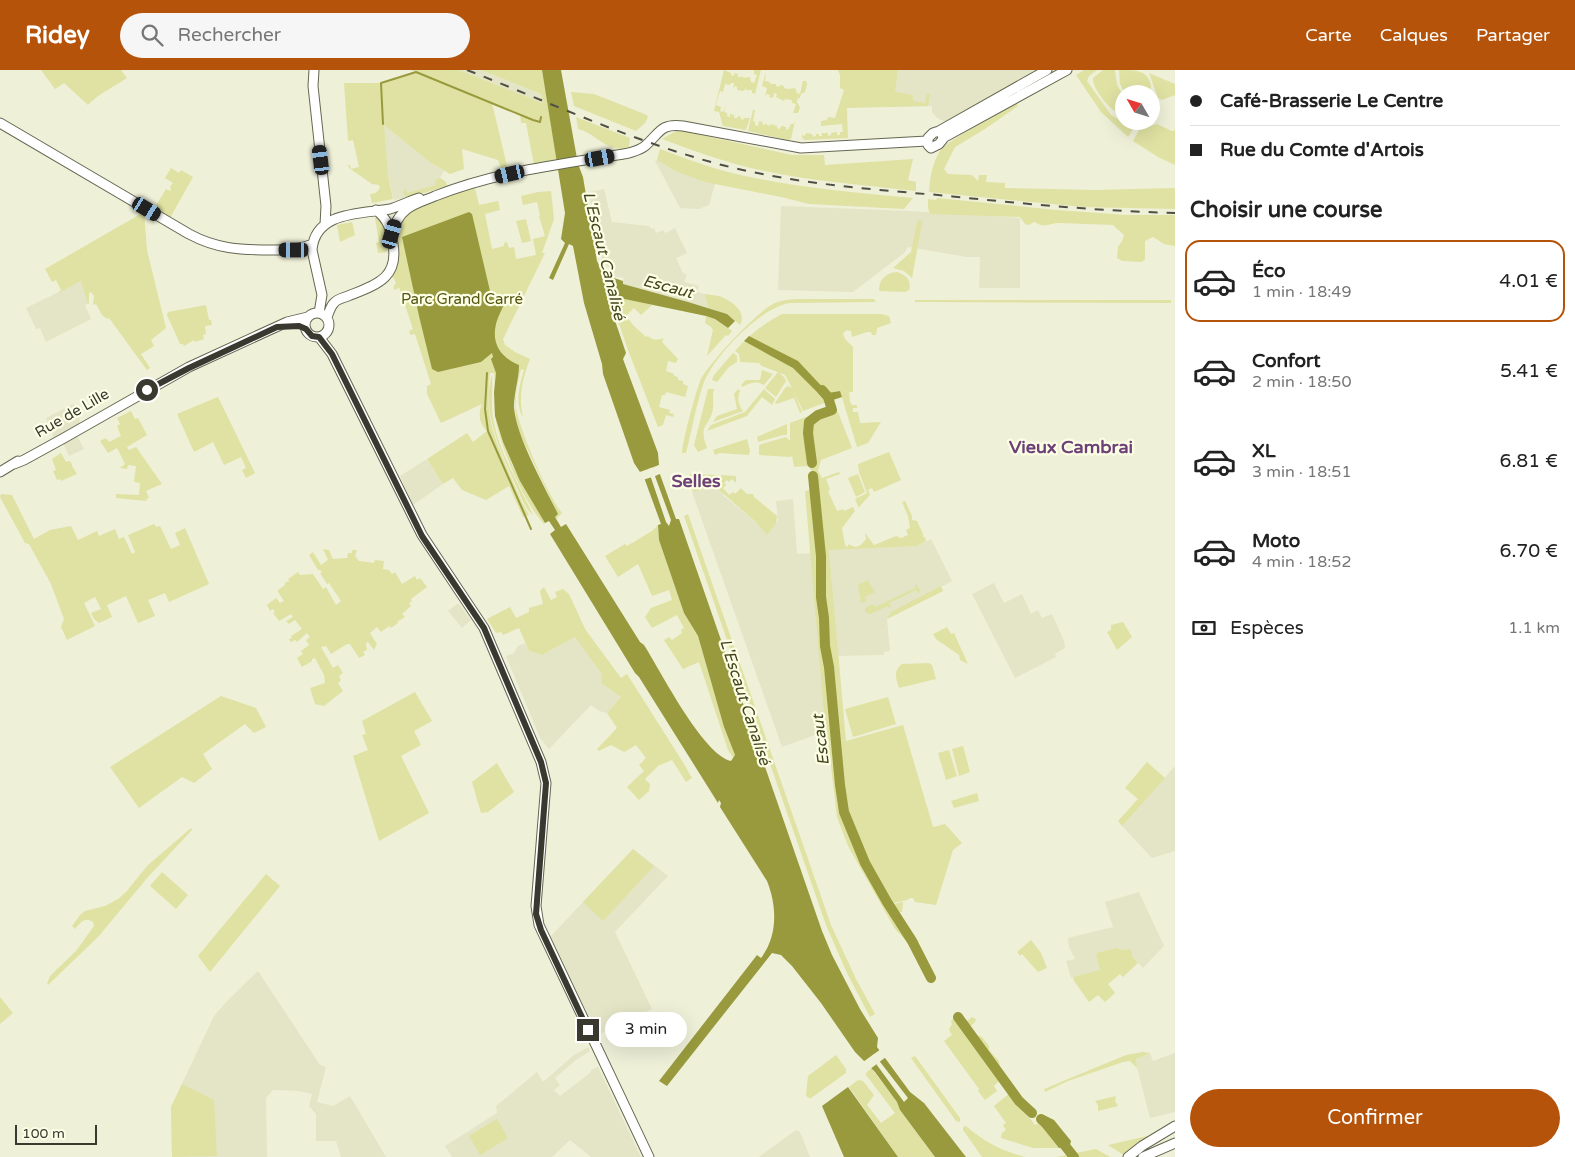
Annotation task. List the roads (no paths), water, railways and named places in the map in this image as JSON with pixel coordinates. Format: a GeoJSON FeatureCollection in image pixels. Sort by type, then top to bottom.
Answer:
{"type":"FeatureCollection","features":[{"type":"Feature","properties":{"kind":"main road"},"geometry":{"type":"LineString","coordinates":[[314,70],[313,86],[326,206],[325,225]]}},
{"type":"Feature","properties":{"kind":"main road"},"geometry":{"type":"LineString","coordinates":[[332,354],[328,332],[330,324],[323,315],[322,295],[313,256],[313,244],[325,225],[338,217],[390,209],[404,202],[443,193],[480,181],[629,153],[642,148],[662,128],[668,125],[683,126],[801,148],[927,141],[931,148],[939,144],[941,135],[1047,70]]}},
{"type":"Feature","properties":{"kind":"main road"},"geometry":{"type":"LineString","coordinates":[[941,135],[1066,70]]}},
{"type":"Feature","properties":{"kind":"main road"},"geometry":{"type":"LineString","coordinates":[[0,123],[202,240],[235,250],[298,250],[313,244]]}},
{"type":"Feature","properties":{"kind":"main road"},"geometry":{"type":"LineString","coordinates":[[392,234],[395,222],[407,209],[443,193]]}},
{"type":"Feature","properties":{"kind":"main road"},"geometry":{"type":"LineString","coordinates":[[326,206],[338,217]]}},
{"type":"Feature","properties":{"kind":"main road"},"geometry":{"type":"LineString","coordinates":[[323,315],[336,301],[375,284],[388,276],[394,262],[395,252],[392,234],[387,220],[376,210]]}},
{"type":"Feature","properties":{"kind":"main road"},"geometry":{"type":"LineString","coordinates":[[298,250],[313,256]]}},
{"type":"Feature","properties":{"kind":"main road"},"geometry":{"type":"LineString","coordinates":[[322,295],[329,300],[336,301]]}},
{"type":"Feature","properties":{"kind":"main road"},"geometry":{"type":"LineString","coordinates":[[323,315],[313,314],[308,317],[306,329],[310,334],[319,337],[332,354],[422,536],[484,628],[544,772],[546,783],[536,906],[539,925],[649,1157]]}},
{"type":"Feature","properties":{"kind":"main road","name":"Rue de Lille"},"geometry":{"type":"LineString","coordinates":[[0,472],[84,421],[123,400],[287,322],[308,317]]}},
{"type":"Feature","properties":{"kind":"main road","name":"Rue de Lille"},"geometry":{"type":"LineString","coordinates":[[277,327],[294,325],[306,329]]}},
{"type":"Feature","properties":{"kind":"main road"},"geometry":{"type":"LineString","coordinates":[[319,337],[328,332]]}},
{"type":"Feature","properties":{"kind":"main road"},"geometry":{"type":"LineString","coordinates":[[1128,1157],[1175,1126]]}},
{"type":"Feature","properties":{"kind":"main road"},"geometry":{"type":"LineString","coordinates":[[1143,1157],[1175,1143]]}},
{"type":"Feature","properties":{"kind":"waterway"},"geometry":{"type":"LineString","coordinates":[[383,124],[381,83],[416,72],[533,120],[540,122],[541,117]]}},
{"type":"Feature","properties":{"kind":"waterway"},"geometry":{"type":"LineString","coordinates":[[487,373],[485,409],[488,431],[531,529]]}},
{"type":"Feature","properties":{"kind":"waterway","name":"Escaut"},"geometry":{"type":"LineString","coordinates":[[812,463],[808,433],[809,422],[818,415],[832,410],[828,397],[822,390]]}},
{"type":"Feature","properties":{"kind":"waterway","name":"Escaut"},"geometry":{"type":"LineString","coordinates":[[813,476],[821,556],[821,597],[825,646],[829,667],[844,812],[865,863],[912,941],[931,978]]}},
{"type":"Feature","properties":{"kind":"waterway","name":"Escaut"},"geometry":{"type":"LineString","coordinates":[[958,1017],[1019,1101],[1032,1113]]}},
{"type":"Feature","properties":{"kind":"waterway","name":"Escaut"},"geometry":{"type":"LineString","coordinates":[[1041,1119],[1051,1128],[1074,1157]]}},
{"type":"Feature","properties":{"kind":"railway"},"geometry":{"type":"LineString","coordinates":[[467,70],[625,134],[689,156],[748,171],[829,185],[1056,206],[1175,213]]}},
{"type":"Feature","properties":{"kind":"district","name":"Vieux Cambrai"},"geometry":{"type":"Point","coordinates":[1071,447]}},
{"type":"Feature","properties":{"kind":"district","name":"Selles"},"geometry":{"type":"Point","coordinates":[696,481]}},
{"type":"Feature","properties":{"kind":"water label","name":"L'Escaut Canalisé"},"geometry":{"type":"Point","coordinates":[604,256]}},
{"type":"Feature","properties":{"kind":"water label","name":"L'Escaut Canalisé"},"geometry":{"type":"Point","coordinates":[745,702]}},
{"type":"Feature","properties":{"kind":"park label","name":"Parc Grand Carré"},"geometry":{"type":"Point","coordinates":[462,299]}}]}
